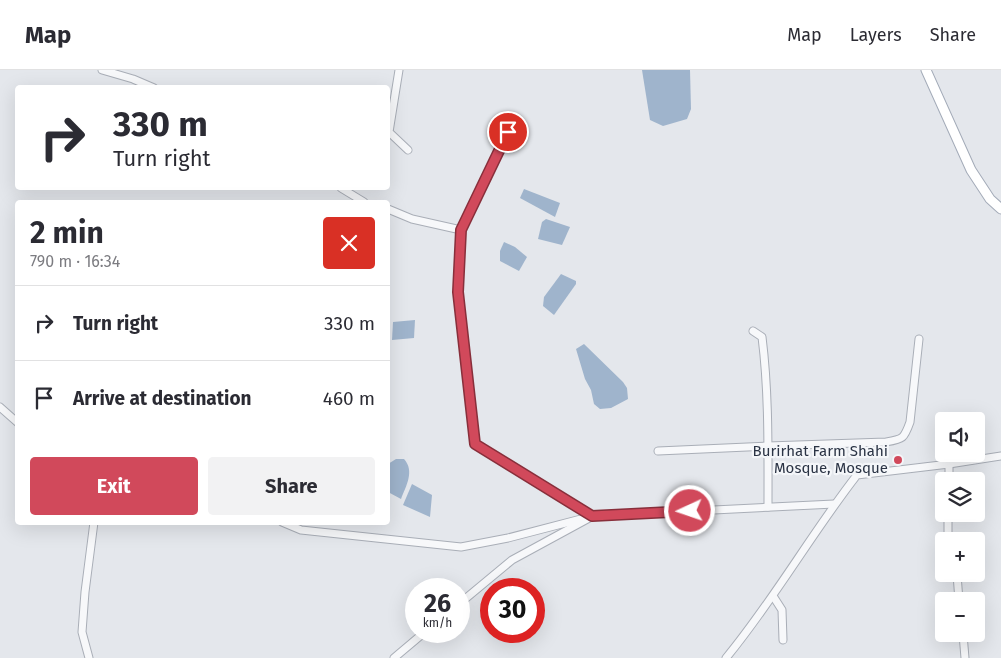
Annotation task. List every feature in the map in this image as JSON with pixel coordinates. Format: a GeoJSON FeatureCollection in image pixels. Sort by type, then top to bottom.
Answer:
{"type":"FeatureCollection","features":[{"type":"Feature","properties":{"kind":"main road"},"geometry":{"type":"LineString","coordinates":[[926,70],[971,170],[990,199],[1001,210]]}},
{"type":"Feature","properties":{"kind":"street"},"geometry":{"type":"LineString","coordinates":[[102,70],[147,85]]}},
{"type":"Feature","properties":{"kind":"street"},"geometry":{"type":"LineString","coordinates":[[390,126],[399,70]]}},
{"type":"Feature","properties":{"kind":"street"},"geometry":{"type":"LineString","coordinates":[[508,132],[461,230],[458,292],[475,444],[592,516]]}},
{"type":"Feature","properties":{"kind":"street"},"geometry":{"type":"LineString","coordinates":[[390,133],[408,150]]}},
{"type":"Feature","properties":{"kind":"street"},"geometry":{"type":"LineString","coordinates":[[344,190],[361,200]]}},
{"type":"Feature","properties":{"kind":"street"},"geometry":{"type":"LineString","coordinates":[[390,210],[412,219],[461,230]]}},
{"type":"Feature","properties":{"kind":"street"},"geometry":{"type":"LineString","coordinates":[[753,331],[762,336],[764,352],[768,446],[768,507]]}},
{"type":"Feature","properties":{"kind":"street"},"geometry":{"type":"LineString","coordinates":[[658,451],[901,440],[910,422],[919,339]]}},
{"type":"Feature","properties":{"kind":"street"},"geometry":{"type":"LineString","coordinates":[[0,407],[15,420]]}},
{"type":"Feature","properties":{"kind":"street"},"geometry":{"type":"LineString","coordinates":[[726,658],[748,632],[834,504],[857,475],[1001,456]]}},
{"type":"Feature","properties":{"kind":"street"},"geometry":{"type":"LineString","coordinates":[[949,464],[949,472]]}},
{"type":"Feature","properties":{"kind":"street"},"geometry":{"type":"LineString","coordinates":[[289,525],[301,530],[461,547],[508,538],[592,516],[834,504]]}},
{"type":"Feature","properties":{"kind":"street"},"geometry":{"type":"LineString","coordinates":[[470,595],[512,560],[592,516]]}},
{"type":"Feature","properties":{"kind":"street"},"geometry":{"type":"LineString","coordinates":[[89,658],[82,632],[94,525]]}},
{"type":"Feature","properties":{"kind":"street"},"geometry":{"type":"LineString","coordinates":[[773,596],[782,610],[783,640]]}},
{"type":"Feature","properties":{"kind":"street"},"geometry":{"type":"LineString","coordinates":[[963,642],[965,658]]}},
{"type":"Feature","properties":{"kind":"street"},"geometry":{"type":"LineString","coordinates":[[394,658],[412,643]]}},
{"type":"Feature","properties":{"kind":"water"},"geometry":{"type":"Polygon","coordinates":[[[642,70],[690,70],[691,109],[687,119],[663,126],[650,120],[642,70]]]}},
{"type":"Feature","properties":{"kind":"water"},"geometry":{"type":"Polygon","coordinates":[[[524,189],[560,203],[555,217],[520,198],[524,189]]]}},
{"type":"Feature","properties":{"kind":"water"},"geometry":{"type":"Polygon","coordinates":[[[546,219],[570,227],[562,245],[538,239],[542,222],[546,219]]]}},
{"type":"Feature","properties":{"kind":"water"},"geometry":{"type":"Polygon","coordinates":[[[504,242],[515,247],[527,257],[519,271],[500,261],[500,251],[504,242]]]}},
{"type":"Feature","properties":{"kind":"water"},"geometry":{"type":"Polygon","coordinates":[[[561,274],[576,281],[576,284],[554,315],[543,306],[544,297],[561,274]]]}},
{"type":"Feature","properties":{"kind":"water"},"geometry":{"type":"Polygon","coordinates":[[[415,320],[414,338],[392,340],[393,322],[415,320]]]}},
{"type":"Feature","properties":{"kind":"water"},"geometry":{"type":"Polygon","coordinates":[[[584,344],[623,382],[627,388],[628,399],[611,408],[600,409],[594,404],[591,390],[585,379],[576,349],[584,344]]]}},
{"type":"Feature","properties":{"kind":"water"},"geometry":{"type":"Polygon","coordinates":[[[396,459],[404,459],[409,468],[409,479],[401,499],[390,493],[390,463],[396,459]]]}},
{"type":"Feature","properties":{"kind":"water"},"geometry":{"type":"Polygon","coordinates":[[[412,484],[432,495],[430,517],[403,505],[412,484]]]}},
{"type":"Feature","properties":{"kind":"place","name":"Burirhat Farm Shahi Mosque, Mosque"},"geometry":{"type":"Point","coordinates":[898,460]}},
{"type":"Feature","properties":{"kind":"route"},"geometry":{"type":"LineString","coordinates":[[508,132],[461,230],[458,292],[475,444],[592,516],[690,511]]}}]}
